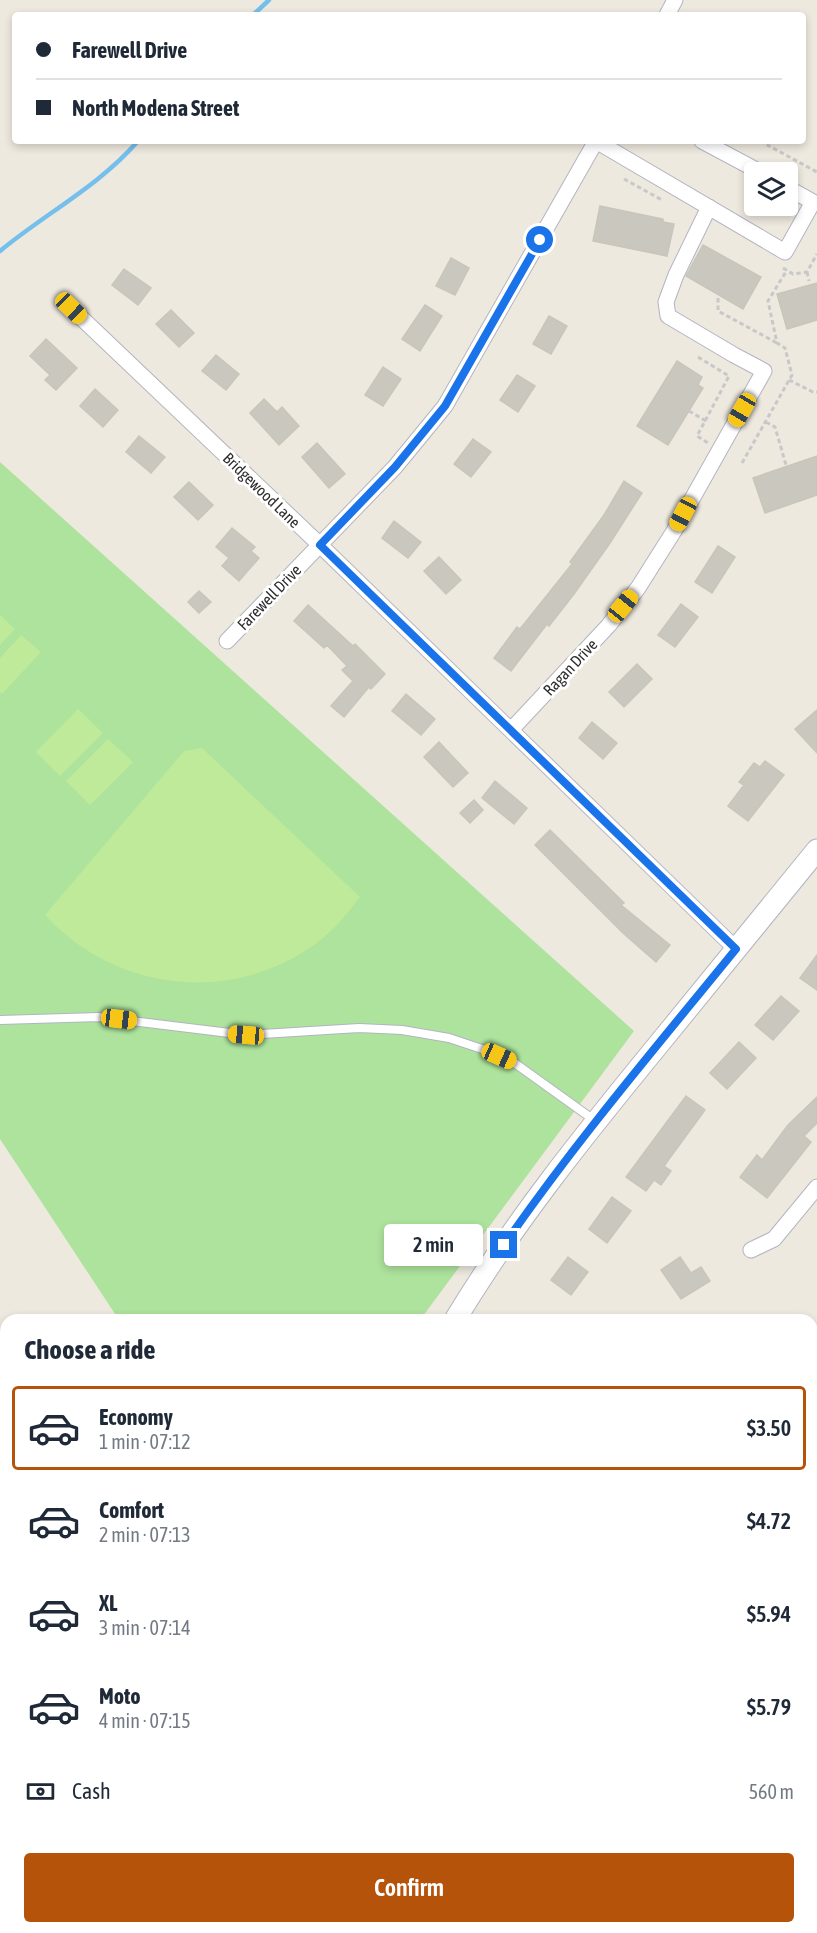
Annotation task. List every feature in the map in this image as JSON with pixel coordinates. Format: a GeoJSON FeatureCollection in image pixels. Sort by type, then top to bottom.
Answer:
{"type":"FeatureCollection","features":[{"type":"Feature","properties":{"kind":"street","name":"Farewell Drive"},"geometry":{"type":"LineString","coordinates":[[227,641],[395,467],[445,406],[594,144]]}},
{"type":"Feature","properties":{"kind":"street"},"geometry":{"type":"LineString","coordinates":[[601,144],[785,252],[813,202],[798,194]]}},
{"type":"Feature","properties":{"kind":"street"},"geometry":{"type":"LineString","coordinates":[[708,144],[744,163]]}},
{"type":"Feature","properties":{"kind":"street","name":"Ragan Drive"},"geometry":{"type":"LineString","coordinates":[[511,730],[609,625],[638,588],[674,531],[764,371],[668,316],[666,302],[676,275],[709,207]]}},
{"type":"Feature","properties":{"kind":"street","name":"Bridgewood Lane"},"geometry":{"type":"LineString","coordinates":[[71,308],[320,545],[736,949]]}},
{"type":"Feature","properties":{"kind":"street"},"geometry":{"type":"LineString","coordinates":[[459,1314],[478,1282],[544,1188],[595,1121],[817,850]]}},
{"type":"Feature","properties":{"kind":"street"},"geometry":{"type":"LineString","coordinates":[[751,1250],[774,1239],[817,1187]]}},
{"type":"Feature","properties":{"kind":"lane"},"geometry":{"type":"LineString","coordinates":[[0,1020],[99,1017],[246,1035],[349,1028],[402,1030],[449,1038],[516,1064],[595,1121]]}},
{"type":"Feature","properties":{"kind":"path"},"geometry":{"type":"LineString","coordinates":[[771,144],[817,172]]}},
{"type":"Feature","properties":{"kind":"path"},"geometry":{"type":"LineString","coordinates":[[807,272],[809,281]]}},
{"type":"Feature","properties":{"kind":"path"},"geometry":{"type":"LineString","coordinates":[[718,298],[718,311],[777,343]]}},
{"type":"Feature","properties":{"kind":"path"},"geometry":{"type":"LineString","coordinates":[[697,436],[729,376],[698,357]]}},
{"type":"Feature","properties":{"kind":"path"},"geometry":{"type":"LineString","coordinates":[[789,380],[817,392]]}},
{"type":"Feature","properties":{"kind":"path"},"geometry":{"type":"LineString","coordinates":[[689,411],[706,421]]}},
{"type":"Feature","properties":{"kind":"path"},"geometry":{"type":"LineString","coordinates":[[766,422],[775,427],[786,465]]}},
{"type":"Feature","properties":{"kind":"green space"},"geometry":{"type":"Polygon","coordinates":[[[0,462],[634,1031],[424,1314],[115,1314],[0,1139],[0,462]]]}},
{"type":"Feature","properties":{"kind":"green space"},"geometry":{"type":"Polygon","coordinates":[[[0,615],[15,629],[0,645],[0,615]]]}},
{"type":"Feature","properties":{"kind":"green space"},"geometry":{"type":"Polygon","coordinates":[[[21,635],[41,652],[2,694],[0,692],[0,658],[21,635]]]}},
{"type":"Feature","properties":{"kind":"green space"},"geometry":{"type":"Polygon","coordinates":[[[78,709],[103,733],[60,776],[36,752],[78,709]]]}},
{"type":"Feature","properties":{"kind":"green space"},"geometry":{"type":"Polygon","coordinates":[[[108,739],[133,762],[90,805],[66,781],[108,739]]]}},
{"type":"Feature","properties":{"kind":"green space"},"geometry":{"type":"Polygon","coordinates":[[[202,748],[360,897],[323,938],[290,960],[254,974],[217,981],[180,982],[142,975],[107,961],[74,941],[45,915],[184,751],[202,748]]]}},
{"type":"Feature","properties":{"kind":"building"},"geometry":{"type":"Polygon","coordinates":[[[600,206],[663,219],[663,222],[674,224],[667,256],[593,241],[600,206]]]}},
{"type":"Feature","properties":{"kind":"building"},"geometry":{"type":"Polygon","coordinates":[[[703,245],[761,277],[743,309],[686,276],[703,245]]]}},
{"type":"Feature","properties":{"kind":"building"},"geometry":{"type":"Polygon","coordinates":[[[451,258],[469,268],[455,295],[436,286],[451,258]]]}},
{"type":"Feature","properties":{"kind":"building"},"geometry":{"type":"Polygon","coordinates":[[[124,269],[151,288],[138,305],[112,285],[124,269]]]}},
{"type":"Feature","properties":{"kind":"building"},"geometry":{"type":"Polygon","coordinates":[[[817,283],[817,320],[787,329],[777,294],[817,283]]]}},
{"type":"Feature","properties":{"kind":"building"},"geometry":{"type":"Polygon","coordinates":[[[425,305],[442,316],[420,351],[402,339],[425,305]]]}},
{"type":"Feature","properties":{"kind":"building"},"geometry":{"type":"Polygon","coordinates":[[[171,310],[194,333],[179,347],[156,324],[171,310]]]}},
{"type":"Feature","properties":{"kind":"building"},"geometry":{"type":"Polygon","coordinates":[[[549,316],[567,326],[551,354],[533,344],[549,316]]]}},
{"type":"Feature","properties":{"kind":"building"},"geometry":{"type":"Polygon","coordinates":[[[46,339],[77,368],[56,390],[45,380],[50,375],[30,356],[46,339]]]}},
{"type":"Feature","properties":{"kind":"building"},"geometry":{"type":"Polygon","coordinates":[[[216,355],[239,374],[226,390],[202,371],[216,355]]]}},
{"type":"Feature","properties":{"kind":"building"},"geometry":{"type":"Polygon","coordinates":[[[677,361],[702,377],[698,385],[703,388],[668,445],[637,426],[677,361]]]}},
{"type":"Feature","properties":{"kind":"building"},"geometry":{"type":"Polygon","coordinates":[[[383,367],[401,379],[383,406],[365,395],[383,367]]]}},
{"type":"Feature","properties":{"kind":"building"},"geometry":{"type":"Polygon","coordinates":[[[517,375],[535,386],[518,412],[500,400],[517,375]]]}},
{"type":"Feature","properties":{"kind":"building"},"geometry":{"type":"Polygon","coordinates":[[[95,389],[118,410],[103,427],[80,406],[95,389]]]}},
{"type":"Feature","properties":{"kind":"building"},"geometry":{"type":"Polygon","coordinates":[[[264,399],[277,412],[282,407],[299,426],[279,445],[250,413],[264,399]]]}},
{"type":"Feature","properties":{"kind":"building"},"geometry":{"type":"Polygon","coordinates":[[[139,436],[165,457],[151,473],[126,452],[139,436]]]}},
{"type":"Feature","properties":{"kind":"building"},"geometry":{"type":"Polygon","coordinates":[[[473,439],[491,452],[471,477],[454,464],[473,439]]]}},
{"type":"Feature","properties":{"kind":"building"},"geometry":{"type":"Polygon","coordinates":[[[317,443],[345,474],[329,488],[302,457],[317,443]]]}},
{"type":"Feature","properties":{"kind":"building"},"geometry":{"type":"Polygon","coordinates":[[[817,456],[817,495],[765,513],[753,478],[817,456]]]}},
{"type":"Feature","properties":{"kind":"building"},"geometry":{"type":"Polygon","coordinates":[[[624,481],[642,493],[574,594],[549,626],[547,624],[511,671],[494,658],[517,627],[520,629],[572,564],[570,562],[604,515],[624,481]]]}},
{"type":"Feature","properties":{"kind":"building"},"geometry":{"type":"Polygon","coordinates":[[[189,482],[213,505],[198,520],[174,497],[189,482]]]}},
{"type":"Feature","properties":{"kind":"building"},"geometry":{"type":"Polygon","coordinates":[[[394,521],[421,542],[408,558],[382,538],[394,521]]]}},
{"type":"Feature","properties":{"kind":"building"},"geometry":{"type":"Polygon","coordinates":[[[232,528],[255,547],[251,551],[259,558],[239,581],[222,566],[229,558],[216,547],[232,528]]]}},
{"type":"Feature","properties":{"kind":"building"},"geometry":{"type":"Polygon","coordinates":[[[718,546],[735,557],[712,593],[695,582],[718,546]]]}},
{"type":"Feature","properties":{"kind":"building"},"geometry":{"type":"Polygon","coordinates":[[[439,557],[461,580],[446,594],[424,571],[439,557]]]}},
{"type":"Feature","properties":{"kind":"building"},"geometry":{"type":"Polygon","coordinates":[[[199,591],[211,602],[199,613],[188,602],[199,591]]]}},
{"type":"Feature","properties":{"kind":"building"},"geometry":{"type":"Polygon","coordinates":[[[681,604],[698,617],[675,647],[658,635],[681,604]]]}},
{"type":"Feature","properties":{"kind":"building"},"geometry":{"type":"Polygon","coordinates":[[[308,605],[353,646],[355,644],[385,674],[371,689],[369,687],[344,717],[331,706],[353,681],[342,670],[347,666],[327,645],[324,648],[294,621],[308,605]]]}},
{"type":"Feature","properties":{"kind":"building"},"geometry":{"type":"Polygon","coordinates":[[[637,664],[652,679],[624,707],[609,692],[637,664]]]}},
{"type":"Feature","properties":{"kind":"building"},"geometry":{"type":"Polygon","coordinates":[[[406,694],[435,719],[421,735],[392,711],[406,694]]]}},
{"type":"Feature","properties":{"kind":"building"},"geometry":{"type":"Polygon","coordinates":[[[817,710],[817,753],[795,729],[817,710]]]}},
{"type":"Feature","properties":{"kind":"building"},"geometry":{"type":"Polygon","coordinates":[[[592,722],[617,743],[603,759],[579,738],[592,722]]]}},
{"type":"Feature","properties":{"kind":"building"},"geometry":{"type":"Polygon","coordinates":[[[439,742],[468,773],[453,787],[424,757],[439,742]]]}},
{"type":"Feature","properties":{"kind":"building"},"geometry":{"type":"Polygon","coordinates":[[[765,761],[784,775],[748,821],[728,806],[744,785],[739,782],[754,763],[760,767],[765,761]]]}},
{"type":"Feature","properties":{"kind":"building"},"geometry":{"type":"Polygon","coordinates":[[[495,781],[527,808],[514,824],[482,798],[495,781]]]}},
{"type":"Feature","properties":{"kind":"building"},"geometry":{"type":"Polygon","coordinates":[[[474,800],[483,810],[470,823],[460,813],[474,800]]]}},
{"type":"Feature","properties":{"kind":"building"},"geometry":{"type":"Polygon","coordinates":[[[550,830],[624,903],[621,905],[670,945],[656,962],[624,934],[535,845],[550,830]]]}},
{"type":"Feature","properties":{"kind":"building"},"geometry":{"type":"Polygon","coordinates":[[[817,955],[817,990],[800,978],[817,955]]]}},
{"type":"Feature","properties":{"kind":"building"},"geometry":{"type":"Polygon","coordinates":[[[781,996],[799,1011],[773,1040],[755,1025],[781,996]]]}},
{"type":"Feature","properties":{"kind":"building"},"geometry":{"type":"Polygon","coordinates":[[[739,1042],[756,1058],[727,1089],[710,1073],[739,1042]]]}},
{"type":"Feature","properties":{"kind":"building"},"geometry":{"type":"Polygon","coordinates":[[[686,1096],[705,1110],[664,1166],[671,1171],[661,1185],[654,1180],[646,1191],[626,1177],[686,1096]]]}},
{"type":"Feature","properties":{"kind":"building"},"geometry":{"type":"Polygon","coordinates":[[[817,1097],[817,1123],[804,1136],[811,1142],[767,1198],[740,1177],[757,1155],[762,1160],[788,1125],[817,1097]]]}},
{"type":"Feature","properties":{"kind":"building"},"geometry":{"type":"Polygon","coordinates":[[[612,1197],[631,1211],[607,1243],[589,1229],[612,1197]]]}},
{"type":"Feature","properties":{"kind":"building"},"geometry":{"type":"Polygon","coordinates":[[[568,1257],[588,1272],[571,1295],[551,1280],[568,1257]]]}},
{"type":"Feature","properties":{"kind":"building"},"geometry":{"type":"Polygon","coordinates":[[[680,1257],[691,1273],[701,1267],[710,1281],[681,1299],[661,1270],[680,1257]]]}},
{"type":"Feature","properties":{"kind":"waterway"},"geometry":{"type":"LineString","coordinates":[[256,12],[269,0]]}},
{"type":"Feature","properties":{"kind":"waterway"},"geometry":{"type":"LineString","coordinates":[[0,251],[89,186],[135,144]]}},
{"type":"Feature","properties":{"kind":"route"},"geometry":{"type":"LineString","coordinates":[[504,1245],[595,1121],[736,949],[320,545],[395,467],[445,406],[540,240]]}}]}
